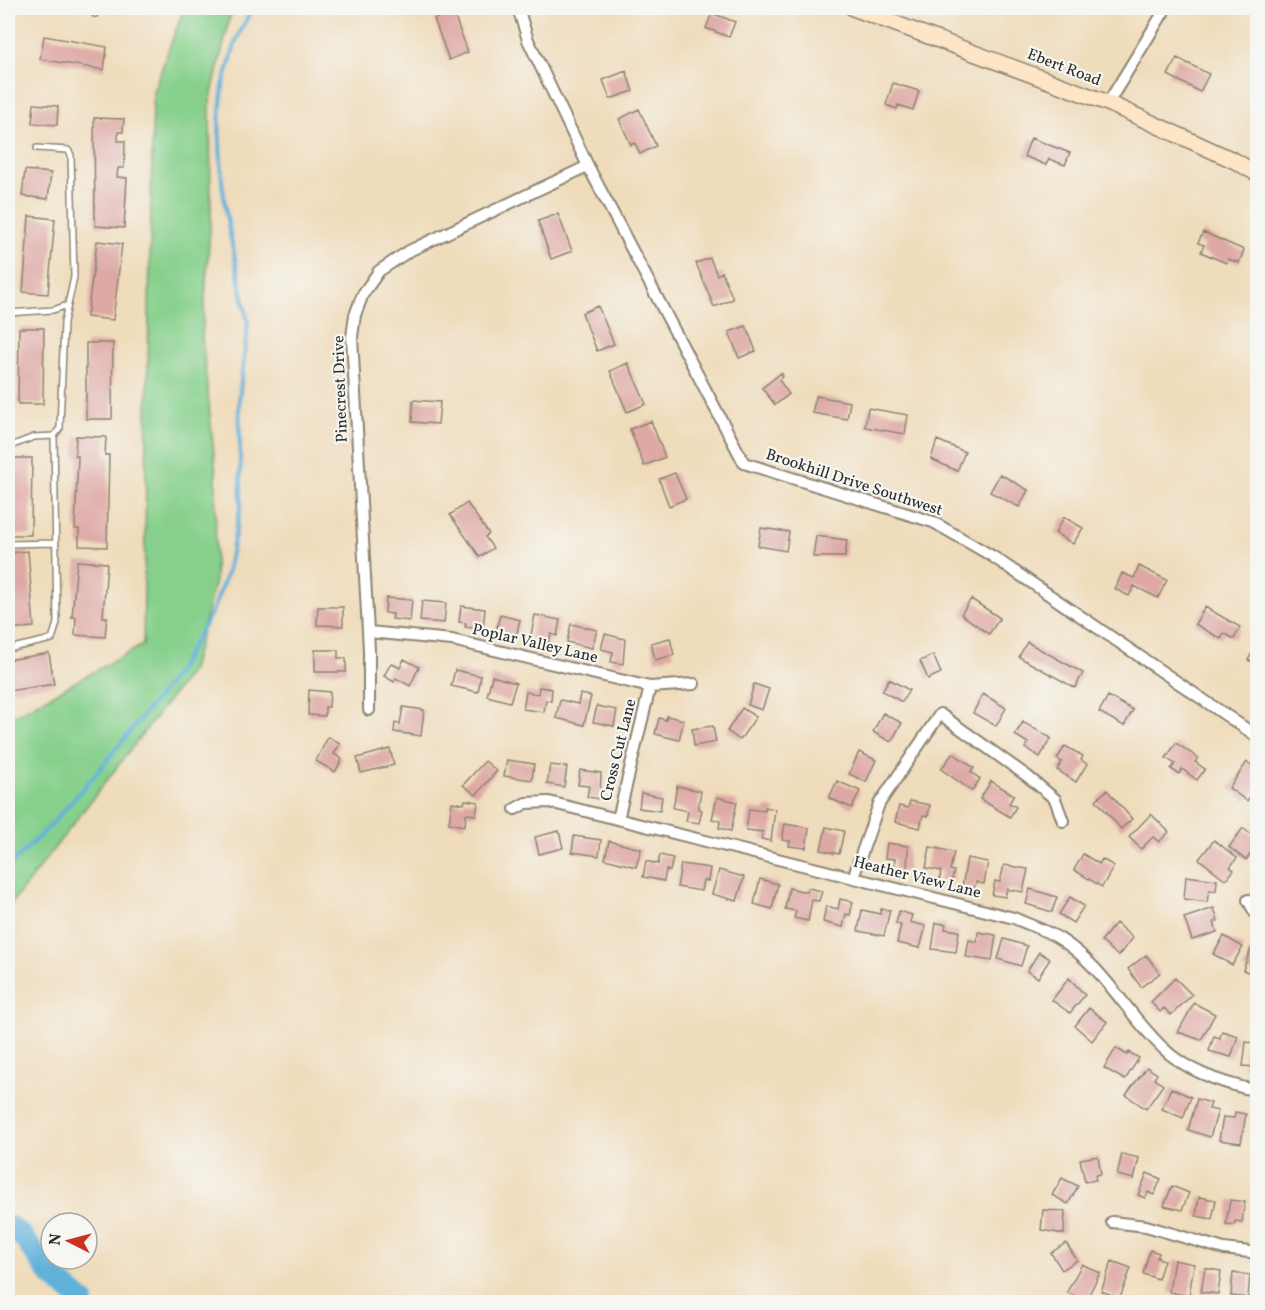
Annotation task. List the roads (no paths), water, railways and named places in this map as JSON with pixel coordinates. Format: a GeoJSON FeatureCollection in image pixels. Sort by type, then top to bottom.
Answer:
{"type":"FeatureCollection","features":[{"type":"Feature","properties":{"kind":"main road","name":"Ebert Road"},"geometry":{"type":"LineString","coordinates":[[853,8],[1108,104],[1235,160],[1257,174]]}},
{"type":"Feature","properties":{"kind":"street","name":"Brookhill Drive Southwest"},"geometry":{"type":"LineString","coordinates":[[518,8],[528,40],[588,166],[744,463],[933,522],[992,556],[1257,737]]}},
{"type":"Feature","properties":{"kind":"street"},"geometry":{"type":"LineString","coordinates":[[1108,104],[1166,8]]}},
{"type":"Feature","properties":{"kind":"street","name":"Pinecrest Drive"},"geometry":{"type":"LineString","coordinates":[[369,710],[369,632],[352,337],[355,315],[363,294],[379,271],[409,251],[588,166]]}},
{"type":"Feature","properties":{"kind":"street","name":"Poplar Valley Lane"},"geometry":{"type":"LineString","coordinates":[[369,632],[452,640],[650,687],[694,684]]}},
{"type":"Feature","properties":{"kind":"street","name":"Cross Cut Lane"},"geometry":{"type":"LineString","coordinates":[[618,819],[650,687]]}},
{"type":"Feature","properties":{"kind":"street"},"geometry":{"type":"LineString","coordinates":[[853,878],[879,804],[940,714],[1055,799],[1063,821]]}},
{"type":"Feature","properties":{"kind":"street","name":"Heather View Lane"},"geometry":{"type":"LineString","coordinates":[[515,809],[526,803],[549,802],[1014,918],[1060,939],[1109,983],[1134,1017],[1164,1050],[1193,1069],[1257,1091]]}},
{"type":"Feature","properties":{"kind":"street"},"geometry":{"type":"LineString","coordinates":[[1248,900],[1257,918]]}},
{"type":"Feature","properties":{"kind":"street"},"geometry":{"type":"LineString","coordinates":[[1112,1222],[1146,1226],[1224,1249],[1257,1253]]}},
{"type":"Feature","properties":{"kind":"lane"},"geometry":{"type":"LineString","coordinates":[[8,649],[52,639],[57,623],[54,436],[60,428],[64,322],[74,277],[71,155],[68,150],[38,148]]}},
{"type":"Feature","properties":{"kind":"lane"},"geometry":{"type":"LineString","coordinates":[[8,313],[53,310],[68,305]]}},
{"type":"Feature","properties":{"kind":"lane"},"geometry":{"type":"LineString","coordinates":[[8,447],[34,437],[54,436]]}},
{"type":"Feature","properties":{"kind":"lane"},"geometry":{"type":"LineString","coordinates":[[8,544],[56,543]]}},
{"type":"Feature","properties":{"kind":"waterway"},"geometry":{"type":"LineString","coordinates":[[8,867],[51,825],[174,677],[212,612],[227,573],[241,505],[239,399],[248,323],[227,219],[222,182],[219,122],[223,86],[236,41],[252,8]]}},
{"type":"Feature","properties":{"kind":"waterway"},"geometry":{"type":"LineString","coordinates":[[8,1226],[22,1236],[50,1274],[83,1302]]}}]}
